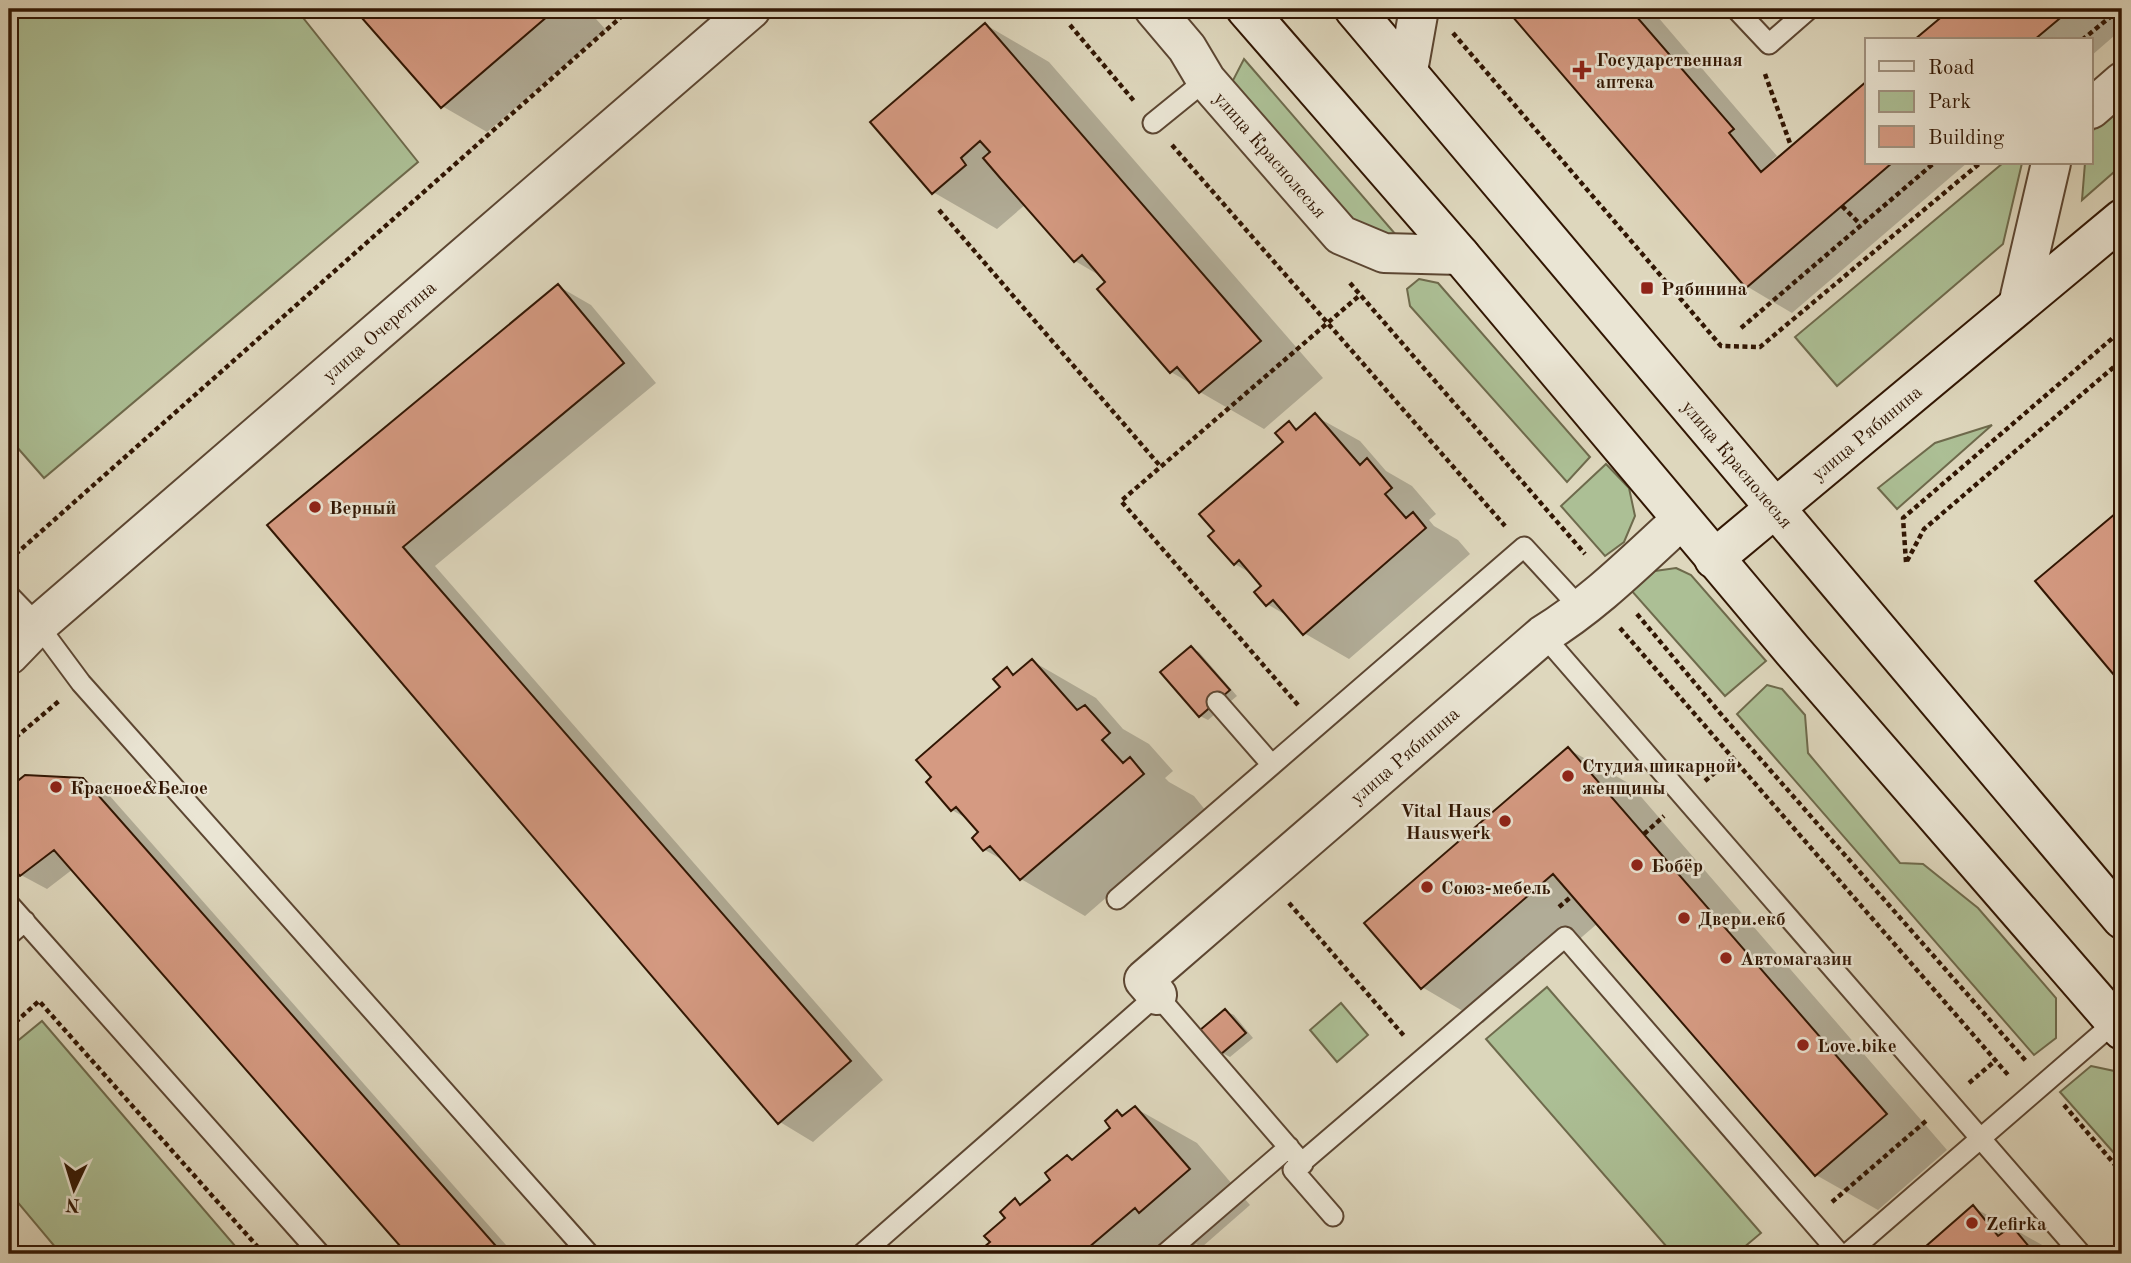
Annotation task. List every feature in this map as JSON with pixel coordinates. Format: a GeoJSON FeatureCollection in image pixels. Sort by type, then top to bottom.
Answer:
{"type":"FeatureCollection","features":[{"type":"Feature","properties":{"kind":"street","name":"улица Очеретина"},"geometry":{"type":"LineString","coordinates":[[9,654],[38,625],[751,9]]}},
{"type":"Feature","properties":{"kind":"street","name":"улица Краснолесья"},"geometry":{"type":"LineString","coordinates":[[1154,9],[1187,48],[1206,80],[1341,235],[1384,253],[1460,255]]}},
{"type":"Feature","properties":{"kind":"street"},"geometry":{"type":"LineString","coordinates":[[1246,9],[1460,255],[1714,559],[2119,1026]]}},
{"type":"Feature","properties":{"kind":"street","name":"улица Краснолесья"},"geometry":{"type":"LineString","coordinates":[[1354,9],[2122,919]]}},
{"type":"Feature","properties":{"kind":"street"},"geometry":{"type":"LineString","coordinates":[[1408,71],[1419,9]]}},
{"type":"Feature","properties":{"kind":"street"},"geometry":{"type":"LineString","coordinates":[[2092,108],[2122,82]]}},
{"type":"Feature","properties":{"kind":"street"},"geometry":{"type":"LineString","coordinates":[[2018,304],[2051,164]]}},
{"type":"Feature","properties":{"kind":"street","name":"улица Рябинина"},"geometry":{"type":"LineString","coordinates":[[1714,559],[2122,219]]}},
{"type":"Feature","properties":{"kind":"street","name":"улица Рябинина"},"geometry":{"type":"LineString","coordinates":[[1157,995],[1144,980],[1544,635],[1598,596],[1681,520]]}},
{"type":"Feature","properties":{"kind":"lane"},"geometry":{"type":"LineString","coordinates":[[1736,9],[1769,44],[1809,9]]}},
{"type":"Feature","properties":{"kind":"lane"},"geometry":{"type":"LineString","coordinates":[[1153,123],[1206,80]]}},
{"type":"Feature","properties":{"kind":"lane"},"geometry":{"type":"LineString","coordinates":[[1117,899],[1524,547],[1598,596]]}},
{"type":"Feature","properties":{"kind":"lane"},"geometry":{"type":"LineString","coordinates":[[9,595],[38,625],[81,683],[589,1254]]}},
{"type":"Feature","properties":{"kind":"lane"},"geometry":{"type":"LineString","coordinates":[[1544,635],[2081,1254]]}},
{"type":"Feature","properties":{"kind":"lane"},"geometry":{"type":"LineString","coordinates":[[1217,702],[1272,765]]}},
{"type":"Feature","properties":{"kind":"lane"},"geometry":{"type":"LineString","coordinates":[[9,904],[320,1254]]}},
{"type":"Feature","properties":{"kind":"lane"},"geometry":{"type":"LineString","coordinates":[[9,935],[25,921]]}},
{"type":"Feature","properties":{"kind":"lane"},"geometry":{"type":"LineString","coordinates":[[1333,1216],[1293,1170],[1565,937],[1840,1254]]}},
{"type":"Feature","properties":{"kind":"lane"},"geometry":{"type":"LineString","coordinates":[[862,1254],[1157,995],[1303,1164]]}},
{"type":"Feature","properties":{"kind":"lane"},"geometry":{"type":"LineString","coordinates":[[1847,1254],[2045,1083],[2119,1026]]}},
{"type":"Feature","properties":{"kind":"lane"},"geometry":{"type":"LineString","coordinates":[[1165,1254],[1289,1147]]}},
{"type":"Feature","properties":{"kind":"path"},"geometry":{"type":"LineString","coordinates":[[9,560],[630,9]]}},
{"type":"Feature","properties":{"kind":"path"},"geometry":{"type":"LineString","coordinates":[[2084,38],[2120,9]]}},
{"type":"Feature","properties":{"kind":"path"},"geometry":{"type":"LineString","coordinates":[[1070,25],[1524,547]]}},
{"type":"Feature","properties":{"kind":"path"},"geometry":{"type":"LineString","coordinates":[[1451,30],[1721,346],[1760,347],[1979,164]]}},
{"type":"Feature","properties":{"kind":"path"},"geometry":{"type":"LineString","coordinates":[[1741,328],[1933,164]]}},
{"type":"Feature","properties":{"kind":"path"},"geometry":{"type":"LineString","coordinates":[[1842,206],[1860,224]]}},
{"type":"Feature","properties":{"kind":"path"},"geometry":{"type":"LineString","coordinates":[[939,210],[1161,467]]}},
{"type":"Feature","properties":{"kind":"path"},"geometry":{"type":"LineString","coordinates":[[1342,274],[1598,596],[1615,622],[2028,1098]]}},
{"type":"Feature","properties":{"kind":"path"},"geometry":{"type":"LineString","coordinates":[[1316,727],[1121,501],[1360,295]]}},
{"type":"Feature","properties":{"kind":"path"},"geometry":{"type":"LineString","coordinates":[[2122,330],[1903,518],[1906,562],[1924,529],[2122,360]]}},
{"type":"Feature","properties":{"kind":"path"},"geometry":{"type":"LineString","coordinates":[[1598,596],[1720,713],[2122,1174]]}},
{"type":"Feature","properties":{"kind":"path"},"geometry":{"type":"LineString","coordinates":[[9,743],[81,683]]}},
{"type":"Feature","properties":{"kind":"path"},"geometry":{"type":"LineString","coordinates":[[1559,907],[1572,896]]}},
{"type":"Feature","properties":{"kind":"path"},"geometry":{"type":"LineString","coordinates":[[9,1028],[39,1001],[264,1254]]}},
{"type":"Feature","properties":{"kind":"green space"},"geometry":{"type":"Polygon","coordinates":[[[9,9],[296,9],[418,162],[44,478],[9,438],[9,9]]]}},
{"type":"Feature","properties":{"kind":"green space"},"geometry":{"type":"Polygon","coordinates":[[[1244,59],[1403,243],[1343,221],[1229,88],[1244,59]]]}},
{"type":"Feature","properties":{"kind":"green space"},"geometry":{"type":"Polygon","coordinates":[[[2122,105],[2122,165],[2082,200],[2085,164],[2092,164],[2092,131],[2122,105]]]}},
{"type":"Feature","properties":{"kind":"green space"},"geometry":{"type":"Polygon","coordinates":[[[2002,164],[2022,164],[2003,244],[1837,386],[1795,337],[2002,164]]]}},
{"type":"Feature","properties":{"kind":"green space"},"geometry":{"type":"Polygon","coordinates":[[[1419,279],[1438,283],[1590,457],[1567,482],[1410,306],[1407,289],[1419,279]]]}},
{"type":"Feature","properties":{"kind":"green space"},"geometry":{"type":"Polygon","coordinates":[[[1992,425],[1897,509],[1878,488],[1935,443],[1992,425]]]}},
{"type":"Feature","properties":{"kind":"green space"},"geometry":{"type":"Polygon","coordinates":[[[1606,464],[1629,488],[1635,516],[1624,542],[1605,556],[1561,506],[1606,464]]]}},
{"type":"Feature","properties":{"kind":"green space"},"geometry":{"type":"Polygon","coordinates":[[[1676,568],[1691,575],[1766,661],[1725,696],[1630,589],[1655,571],[1676,568]]]}},
{"type":"Feature","properties":{"kind":"green space"},"geometry":{"type":"Polygon","coordinates":[[[1767,685],[1782,689],[1805,715],[1808,753],[1900,863],[1923,864],[1978,908],[2056,998],[2056,1038],[2034,1055],[1737,714],[1767,685]]]}},
{"type":"Feature","properties":{"kind":"green space"},"geometry":{"type":"Polygon","coordinates":[[[1547,987],[1761,1233],[1736,1254],[1673,1254],[1486,1039],[1547,987]]]}},
{"type":"Feature","properties":{"kind":"green space"},"geometry":{"type":"Polygon","coordinates":[[[1341,1003],[1368,1035],[1337,1062],[1310,1030],[1341,1003]]]}},
{"type":"Feature","properties":{"kind":"green space"},"geometry":{"type":"Polygon","coordinates":[[[42,1021],[242,1254],[61,1254],[9,1192],[9,1048],[42,1021]]]}},
{"type":"Feature","properties":{"kind":"green space"},"geometry":{"type":"Polygon","coordinates":[[[2091,1066],[2119,1072],[2122,1077],[2122,1162],[2060,1092],[2091,1066]]]}},
{"type":"Feature","properties":{"kind":"building"},"geometry":{"type":"Polygon","coordinates":[[[354,9],[556,9],[441,108],[354,9]]]}},
{"type":"Feature","properties":{"kind":"building"},"geometry":{"type":"Polygon","coordinates":[[[1506,9],[1630,9],[1734,129],[1729,133],[1761,172],[1865,83],[1865,164],[1891,164],[1746,288],[1506,9]]]}},
{"type":"Feature","properties":{"kind":"building"},"geometry":{"type":"Polygon","coordinates":[[[1951,9],[2071,9],[2036,38],[1916,38],[1951,9]]]}},
{"type":"Feature","properties":{"kind":"building"},"geometry":{"type":"Polygon","coordinates":[[[985,23],[1261,341],[1199,393],[1177,367],[1170,373],[1097,289],[1105,282],[1082,255],[1074,262],[1001,179],[983,158],[990,152],[980,141],[961,158],[966,165],[932,194],[870,122],[985,23]]]}},
{"type":"Feature","properties":{"kind":"building"},"geometry":{"type":"Polygon","coordinates":[[[558,284],[624,363],[403,547],[851,1061],[778,1124],[267,525],[558,284]]]}},
{"type":"Feature","properties":{"kind":"building"},"geometry":{"type":"Polygon","coordinates":[[[1315,413],[1360,465],[1367,458],[1392,488],[1385,494],[1406,518],[1413,512],[1426,528],[1303,635],[1273,600],[1266,606],[1254,592],[1261,586],[1239,560],[1234,565],[1208,536],[1214,531],[1199,514],[1283,442],[1275,433],[1289,421],[1296,430],[1315,413]]]}},
{"type":"Feature","properties":{"kind":"building"},"geometry":{"type":"Polygon","coordinates":[[[2122,508],[2122,668],[2114,675],[2035,581],[2122,508]]]}},
{"type":"Feature","properties":{"kind":"building"},"geometry":{"type":"Polygon","coordinates":[[[1191,646],[1230,690],[1199,717],[1160,672],[1191,646]]]}},
{"type":"Feature","properties":{"kind":"building"},"geometry":{"type":"Polygon","coordinates":[[[1032,659],[1077,710],[1085,705],[1110,733],[1102,740],[1123,763],[1130,757],[1144,774],[1020,880],[990,846],[983,851],[972,838],[978,832],[956,807],[951,811],[926,782],[931,777],[916,760],[1000,687],[993,679],[1007,667],[1013,675],[1032,659]]]}},
{"type":"Feature","properties":{"kind":"building"},"geometry":{"type":"Polygon","coordinates":[[[1568,747],[1887,1114],[1815,1176],[1553,874],[1421,989],[1364,923],[1568,747]]]}},
{"type":"Feature","properties":{"kind":"building"},"geometry":{"type":"Polygon","coordinates":[[[25,775],[83,778],[503,1254],[407,1254],[54,850],[20,876],[9,864],[9,788],[25,775]]]}},
{"type":"Feature","properties":{"kind":"building"},"geometry":{"type":"Polygon","coordinates":[[[1225,1009],[1246,1033],[1221,1054],[1200,1030],[1225,1009]]]}},
{"type":"Feature","properties":{"kind":"building"},"geometry":{"type":"Polygon","coordinates":[[[1135,1106],[1190,1169],[1139,1213],[1135,1208],[1081,1254],[963,1254],[972,1247],[977,1253],[990,1242],[984,1236],[1005,1218],[1000,1212],[1015,1198],[1020,1205],[1050,1180],[1045,1173],[1067,1155],[1072,1160],[1110,1128],[1105,1121],[1117,1110],[1122,1116],[1135,1106]]]}},
{"type":"Feature","properties":{"kind":"building"},"geometry":{"type":"Polygon","coordinates":[[[1973,1205],[1998,1236],[2012,1226],[2035,1254],[1917,1254],[1973,1205]]]}},
{"type":"Feature","properties":{"kind":"place","name":"Государственная аптека"},"geometry":{"type":"Point","coordinates":[1582,70]}},
{"type":"Feature","properties":{"kind":"place","name":"Рябинина"},"geometry":{"type":"Point","coordinates":[1647,288]}},
{"type":"Feature","properties":{"kind":"place","name":"Верный"},"geometry":{"type":"Point","coordinates":[315,507]}},
{"type":"Feature","properties":{"kind":"place","name":"Студия шикарной женщины"},"geometry":{"type":"Point","coordinates":[1568,776]}},
{"type":"Feature","properties":{"kind":"place","name":"Красное&Белое"},"geometry":{"type":"Point","coordinates":[56,787]}},
{"type":"Feature","properties":{"kind":"place","name":"Vital Haus Hauswerk"},"geometry":{"type":"Point","coordinates":[1505,821]}},
{"type":"Feature","properties":{"kind":"place","name":"Бобёр"},"geometry":{"type":"Point","coordinates":[1637,865]}},
{"type":"Feature","properties":{"kind":"place","name":"Союз-мебель"},"geometry":{"type":"Point","coordinates":[1427,887]}},
{"type":"Feature","properties":{"kind":"place","name":"Двери.екб"},"geometry":{"type":"Point","coordinates":[1684,918]}},
{"type":"Feature","properties":{"kind":"place","name":"Автомагазин"},"geometry":{"type":"Point","coordinates":[1726,958]}},
{"type":"Feature","properties":{"kind":"place","name":"Love.bike"},"geometry":{"type":"Point","coordinates":[1803,1045]}},
{"type":"Feature","properties":{"kind":"place","name":"Zefirka"},"geometry":{"type":"Point","coordinates":[1972,1223]}}]}
